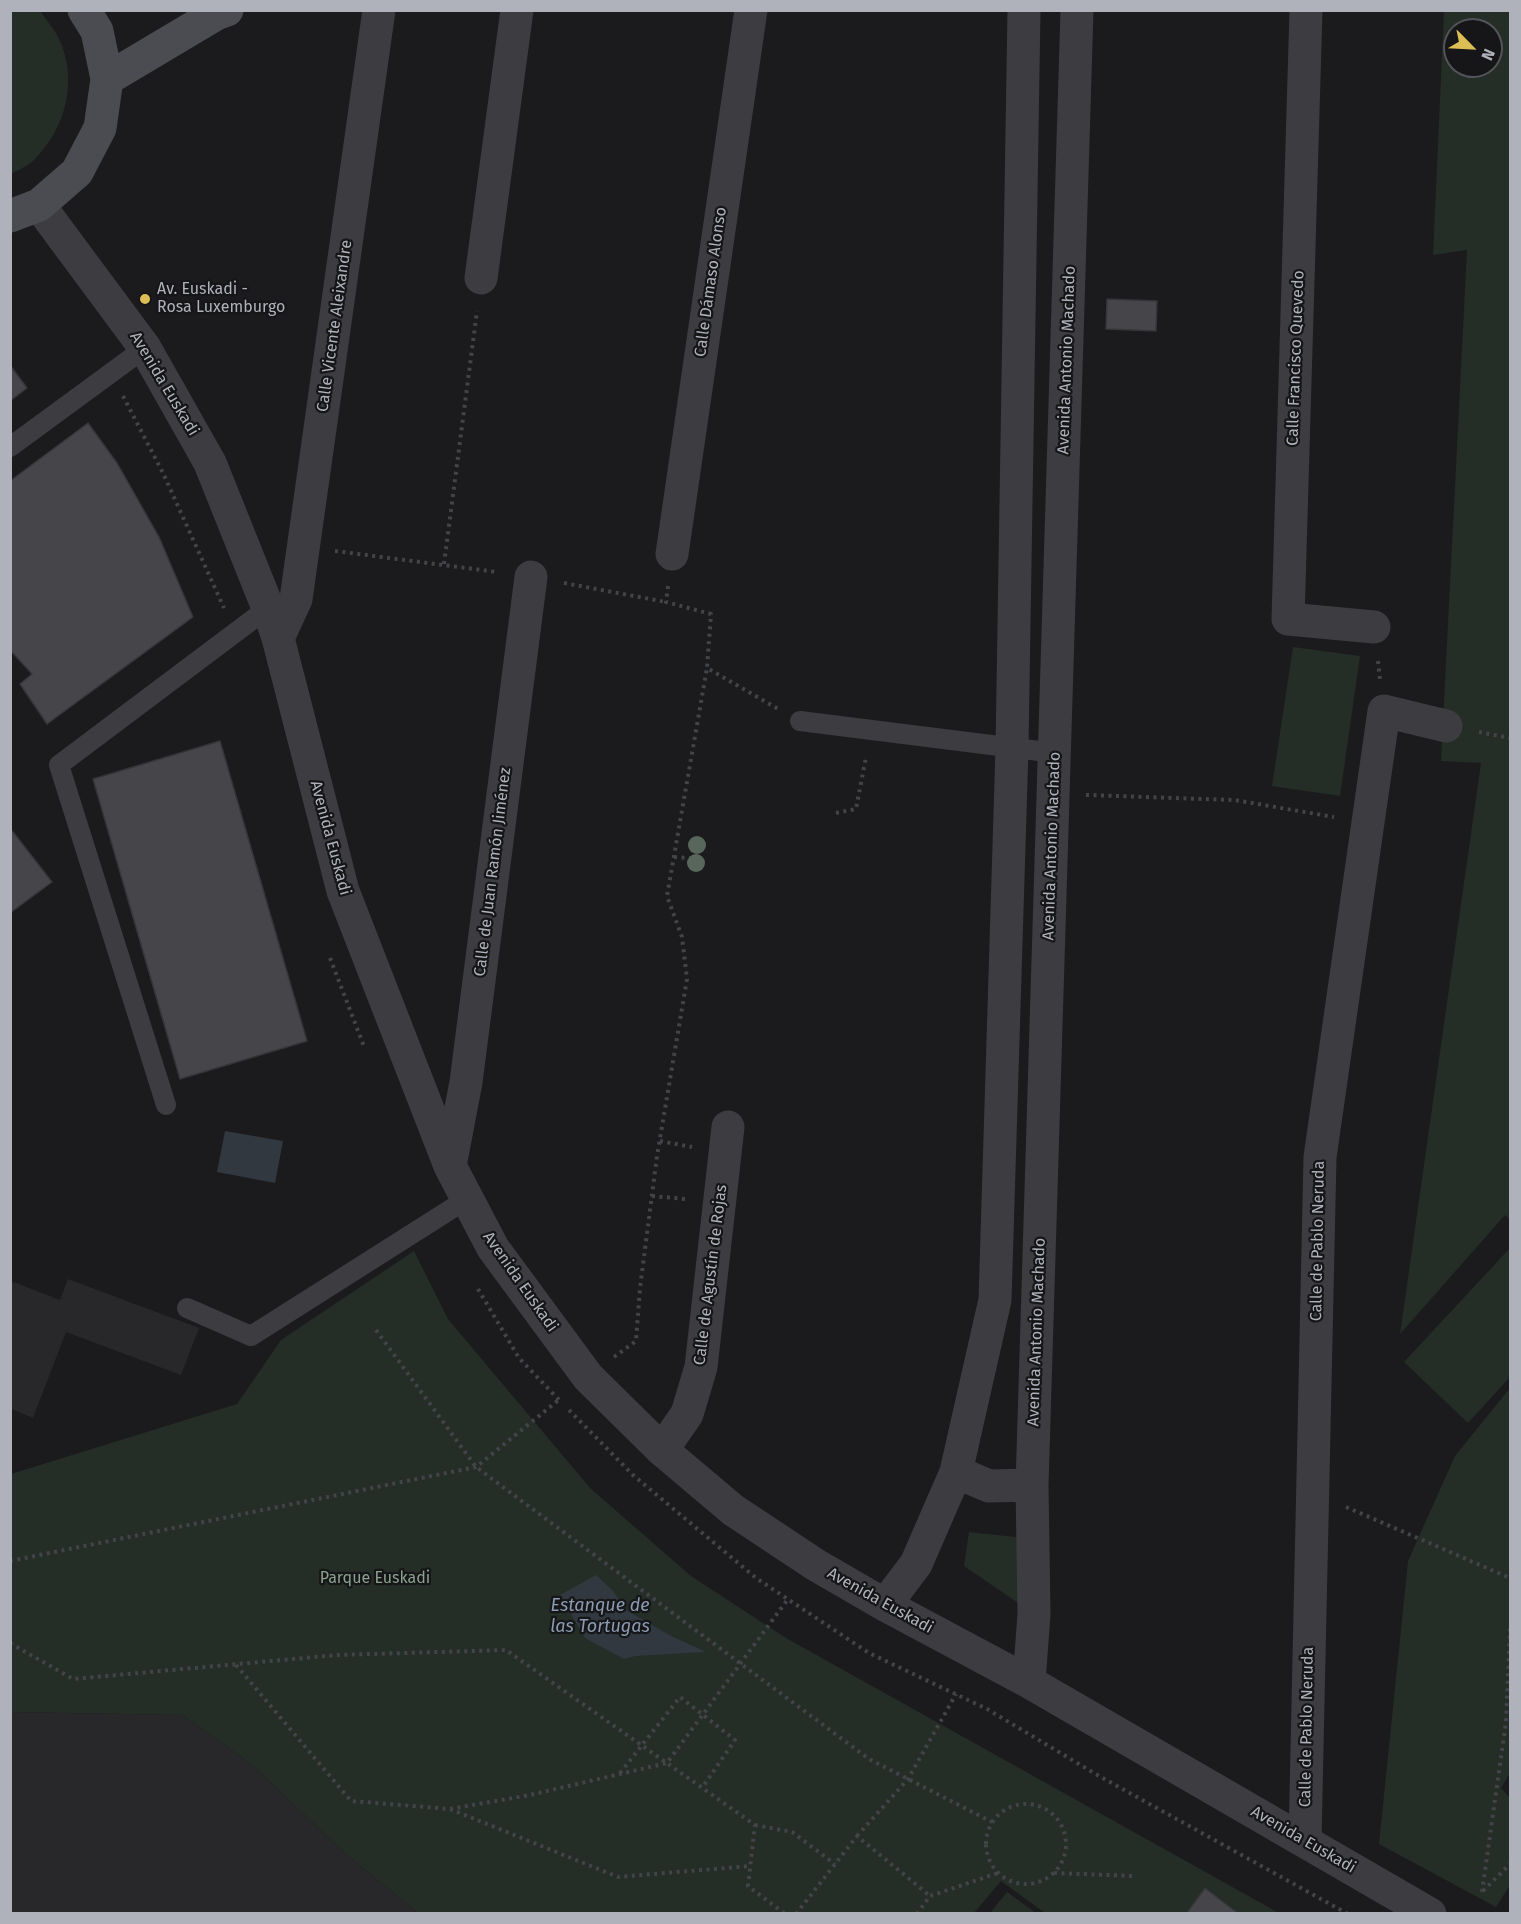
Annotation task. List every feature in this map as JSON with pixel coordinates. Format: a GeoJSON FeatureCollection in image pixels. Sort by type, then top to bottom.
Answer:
{"type":"FeatureCollection","features":[{"type":"Feature","properties":{"kind":"main road"},"geometry":{"type":"LineString","coordinates":[[25,211],[77,172],[100,128],[107,79],[97,31],[84,10]]}},
{"type":"Feature","properties":{"kind":"main road"},"geometry":{"type":"LineString","coordinates":[[107,79],[216,14],[227,10]]}},
{"type":"Feature","properties":{"kind":"street","name":"Calle Vicente Aleixandre"},"geometry":{"type":"LineString","coordinates":[[273,623],[296,599],[379,10]]}},
{"type":"Feature","properties":{"kind":"street"},"geometry":{"type":"LineString","coordinates":[[482,278],[517,10]]}},
{"type":"Feature","properties":{"kind":"street","name":"Calle Dámaso Alonso"},"geometry":{"type":"LineString","coordinates":[[672,554],[751,10]]}},
{"type":"Feature","properties":{"kind":"street"},"geometry":{"type":"LineString","coordinates":[[885,1605],[916,1564],[956,1472],[996,1300],[1012,748],[1024,10]]}},
{"type":"Feature","properties":{"kind":"street","name":"Avenida Antonio Machado"},"geometry":{"type":"LineString","coordinates":[[1029,1682],[1034,1614],[1032,1485],[1077,10]]}},
{"type":"Feature","properties":{"kind":"street","name":"Calle Francisco Quevedo"},"geometry":{"type":"LineString","coordinates":[[1306,10],[1288,619],[1374,627]]}},
{"type":"Feature","properties":{"kind":"street","name":"Avenida Euskadi"},"geometry":{"type":"LineString","coordinates":[[25,211],[145,348],[210,463],[273,623],[343,891],[450,1166],[493,1248],[588,1377],[662,1450],[733,1510],[816,1565],[885,1605],[1029,1682],[1430,1914]]}},
{"type":"Feature","properties":{"kind":"street","name":"Calle de Juan Ramón Jiménez"},"geometry":{"type":"LineString","coordinates":[[450,1166],[466,1082],[531,577]]}},
{"type":"Feature","properties":{"kind":"street"},"geometry":{"type":"LineString","coordinates":[[1384,711],[1446,726]]}},
{"type":"Feature","properties":{"kind":"street","name":"Calle de Pablo Neruda"},"geometry":{"type":"LineString","coordinates":[[1305,1840],[1320,1156],[1384,711]]}},
{"type":"Feature","properties":{"kind":"street","name":"Calle de Agustín de Rojas"},"geometry":{"type":"LineString","coordinates":[[662,1450],[687,1414],[701,1367],[728,1127]]}},
{"type":"Feature","properties":{"kind":"street"},"geometry":{"type":"LineString","coordinates":[[956,1472],[988,1486],[1032,1485]]}},
{"type":"Feature","properties":{"kind":"lane"},"geometry":{"type":"LineString","coordinates":[[10,447],[145,348]]}},
{"type":"Feature","properties":{"kind":"lane"},"geometry":{"type":"LineString","coordinates":[[166,1105],[59,765],[235,633],[273,623]]}},
{"type":"Feature","properties":{"kind":"lane"},"geometry":{"type":"LineString","coordinates":[[800,721],[1055,753]]}},
{"type":"Feature","properties":{"kind":"lane"},"geometry":{"type":"LineString","coordinates":[[187,1308],[250,1336],[467,1199]]}},
{"type":"Feature","properties":{"kind":"path"},"geometry":{"type":"LineString","coordinates":[[444,564],[482,278]]}},
{"type":"Feature","properties":{"kind":"path"},"geometry":{"type":"LineString","coordinates":[[111,373],[162,473],[235,633]]}},
{"type":"Feature","properties":{"kind":"path"},"geometry":{"type":"LineString","coordinates":[[303,548],[444,564],[531,577],[666,602],[711,614],[707,668],[667,896],[682,937],[687,979],[657,1156],[640,1288],[636,1341],[588,1377]]}},
{"type":"Feature","properties":{"kind":"path"},"geometry":{"type":"LineString","coordinates":[[666,602],[672,554]]}},
{"type":"Feature","properties":{"kind":"path"},"geometry":{"type":"LineString","coordinates":[[1374,627],[1384,711]]}},
{"type":"Feature","properties":{"kind":"path"},"geometry":{"type":"LineString","coordinates":[[707,668],[800,721]]}},
{"type":"Feature","properties":{"kind":"path"},"geometry":{"type":"LineString","coordinates":[[836,813],[856,809],[871,730]]}},
{"type":"Feature","properties":{"kind":"path"},"geometry":{"type":"LineString","coordinates":[[1053,794],[1234,800],[1368,823]]}},
{"type":"Feature","properties":{"kind":"path"},"geometry":{"type":"LineString","coordinates":[[674,857],[690,858]]}},
{"type":"Feature","properties":{"kind":"path"},"geometry":{"type":"LineString","coordinates":[[327,950],[347,1006],[369,1057]]}},
{"type":"Feature","properties":{"kind":"path"},"geometry":{"type":"LineString","coordinates":[[473,1281],[519,1358],[633,1475],[756,1578],[869,1653],[987,1709],[1099,1776],[1347,1914]]}},
{"type":"Feature","properties":{"kind":"path"},"geometry":{"type":"LineString","coordinates":[[376,1330],[476,1467],[869,1759],[992,1822]]}},
{"type":"Feature","properties":{"kind":"path"},"geometry":{"type":"LineString","coordinates":[[10,1561],[476,1467],[531,1422]]}},
{"type":"Feature","properties":{"kind":"path"},"geometry":{"type":"LineString","coordinates":[[1313,1493],[1510,1578]]}},
{"type":"Feature","properties":{"kind":"path"},"geometry":{"type":"LineString","coordinates":[[236,1664],[351,1801],[450,1809],[530,1795],[667,1763],[788,1599]]}},
{"type":"Feature","properties":{"kind":"path"},"geometry":{"type":"LineString","coordinates":[[1510,1628],[1509,1699],[1482,1892],[1510,1864]]}},
{"type":"Feature","properties":{"kind":"path"},"geometry":{"type":"LineString","coordinates":[[10,1643],[73,1679],[338,1655],[506,1650],[755,1825],[792,1832],[835,1864]]}},
{"type":"Feature","properties":{"kind":"path"},"geometry":{"type":"LineString","coordinates":[[795,1914],[857,1836],[908,1779],[956,1694]]}},
{"type":"Feature","properties":{"kind":"path"},"geometry":{"type":"LineString","coordinates":[[619,1774],[680,1697],[735,1740],[702,1788]]}},
{"type":"Feature","properties":{"kind":"path"},"geometry":{"type":"LineString","coordinates":[[1027,1803],[1040,1806],[1052,1813],[1060,1823],[1065,1836],[1062,1862],[1053,1873],[1031,1884],[1007,1880],[990,1862],[986,1848],[987,1835],[992,1822],[1001,1812],[1013,1805],[1027,1803]]}},
{"type":"Feature","properties":{"kind":"path"},"geometry":{"type":"LineString","coordinates":[[450,1809],[618,1877],[750,1866]]}},
{"type":"Feature","properties":{"kind":"path"},"geometry":{"type":"LineString","coordinates":[[755,1825],[748,1886],[785,1914]]}},
{"type":"Feature","properties":{"kind":"path"},"geometry":{"type":"LineString","coordinates":[[857,1836],[930,1896]]}},
{"type":"Feature","properties":{"kind":"path"},"geometry":{"type":"LineString","coordinates":[[917,1914],[930,1896],[998,1873]]}},
{"type":"Feature","properties":{"kind":"path"},"geometry":{"type":"LineString","coordinates":[[1053,1873],[1135,1876]]}},
{"type":"Feature","properties":{"kind":"shaded area"},"geometry":{"type":"Polygon","coordinates":[[[68,1279],[199,1328],[181,1375],[66,1332],[33,1418],[11,1409],[11,1281],[60,1300],[68,1279]]]}},
{"type":"Feature","properties":{"kind":"shaded area"},"geometry":{"type":"Polygon","coordinates":[[[11,1712],[183,1715],[251,1764],[347,1855],[418,1913],[11,1914],[11,1712]]]}},
{"type":"Feature","properties":{"kind":"green space"},"geometry":{"type":"Polygon","coordinates":[[[10,11],[41,12],[57,36],[65,55],[68,71],[66,104],[54,134],[32,162],[11,174],[10,11]]]}},
{"type":"Feature","properties":{"kind":"green space"},"geometry":{"type":"Polygon","coordinates":[[[1444,11],[1510,11],[1510,1220],[1505,1215],[1400,1334],[1481,763],[1441,761],[1467,250],[1433,255],[1443,33],[1443,78],[1503,78],[1503,18],[1444,18],[1444,11]]]}},
{"type":"Feature","properties":{"kind":"green space"},"geometry":{"type":"Polygon","coordinates":[[[1293,647],[1360,656],[1340,796],[1272,786],[1293,647]]]}},
{"type":"Feature","properties":{"kind":"green space"},"geometry":{"type":"Polygon","coordinates":[[[1510,1248],[1510,1377],[1468,1423],[1404,1362],[1510,1248]]]}},
{"type":"Feature","properties":{"kind":"green space","name":"Parque Euskadi"},"geometry":{"type":"Polygon","coordinates":[[[414,1251],[448,1319],[590,1488],[691,1576],[786,1638],[1279,1913],[1045,1913],[1001,1881],[974,1913],[418,1913],[347,1855],[251,1764],[183,1715],[11,1712],[11,1474],[237,1404],[281,1340],[414,1251]]]}},
{"type":"Feature","properties":{"kind":"green space"},"geometry":{"type":"Polygon","coordinates":[[[1510,1388],[1510,1773],[1501,1788],[1510,1798],[1510,1885],[1496,1907],[1379,1844],[1408,1561],[1455,1456],[1510,1388]]]}},
{"type":"Feature","properties":{"kind":"green space"},"geometry":{"type":"Polygon","coordinates":[[[969,1532],[1024,1538],[1024,1607],[964,1566],[969,1532]]]}},
{"type":"Feature","properties":{"kind":"green space"},"geometry":{"type":"Polygon","coordinates":[[[1007,1892],[1036,1913],[990,1913],[1007,1892]]]}},
{"type":"Feature","properties":{"kind":"water"},"geometry":{"type":"Polygon","coordinates":[[[225,1131],[283,1141],[275,1183],[217,1172],[225,1131]]]}},
{"type":"Feature","properties":{"kind":"water","name":"Estanque de las Tortugas"},"geometry":{"type":"Polygon","coordinates":[[[596,1575],[613,1591],[626,1610],[671,1636],[706,1652],[635,1656],[624,1659],[585,1638],[560,1595],[596,1575]]]}},
{"type":"Feature","properties":{"kind":"building"},"geometry":{"type":"Polygon","coordinates":[[[1107,299],[1157,301],[1156,331],[1106,329],[1107,299]]]}},
{"type":"Feature","properties":{"kind":"building"},"geometry":{"type":"Polygon","coordinates":[[[10,365],[27,388],[10,401],[10,365]]]}},
{"type":"Feature","properties":{"kind":"building"},"geometry":{"type":"Polygon","coordinates":[[[88,423],[117,463],[159,537],[193,617],[47,724],[20,684],[32,674],[10,650],[10,481],[88,423]]]}},
{"type":"Feature","properties":{"kind":"building"},"geometry":{"type":"Polygon","coordinates":[[[220,741],[307,1041],[180,1079],[93,779],[220,741]]]}},
{"type":"Feature","properties":{"kind":"building"},"geometry":{"type":"Polygon","coordinates":[[[10,828],[52,882],[10,913],[10,828]]]}},
{"type":"Feature","properties":{"kind":"building"},"geometry":{"type":"Polygon","coordinates":[[[1205,1888],[1239,1914],[1186,1914],[1205,1888]]]}},
{"type":"Feature","properties":{"kind":"place","name":"Av. Euskadi - Rosa Luxemburgo"},"geometry":{"type":"Point","coordinates":[145,299]}}]}
